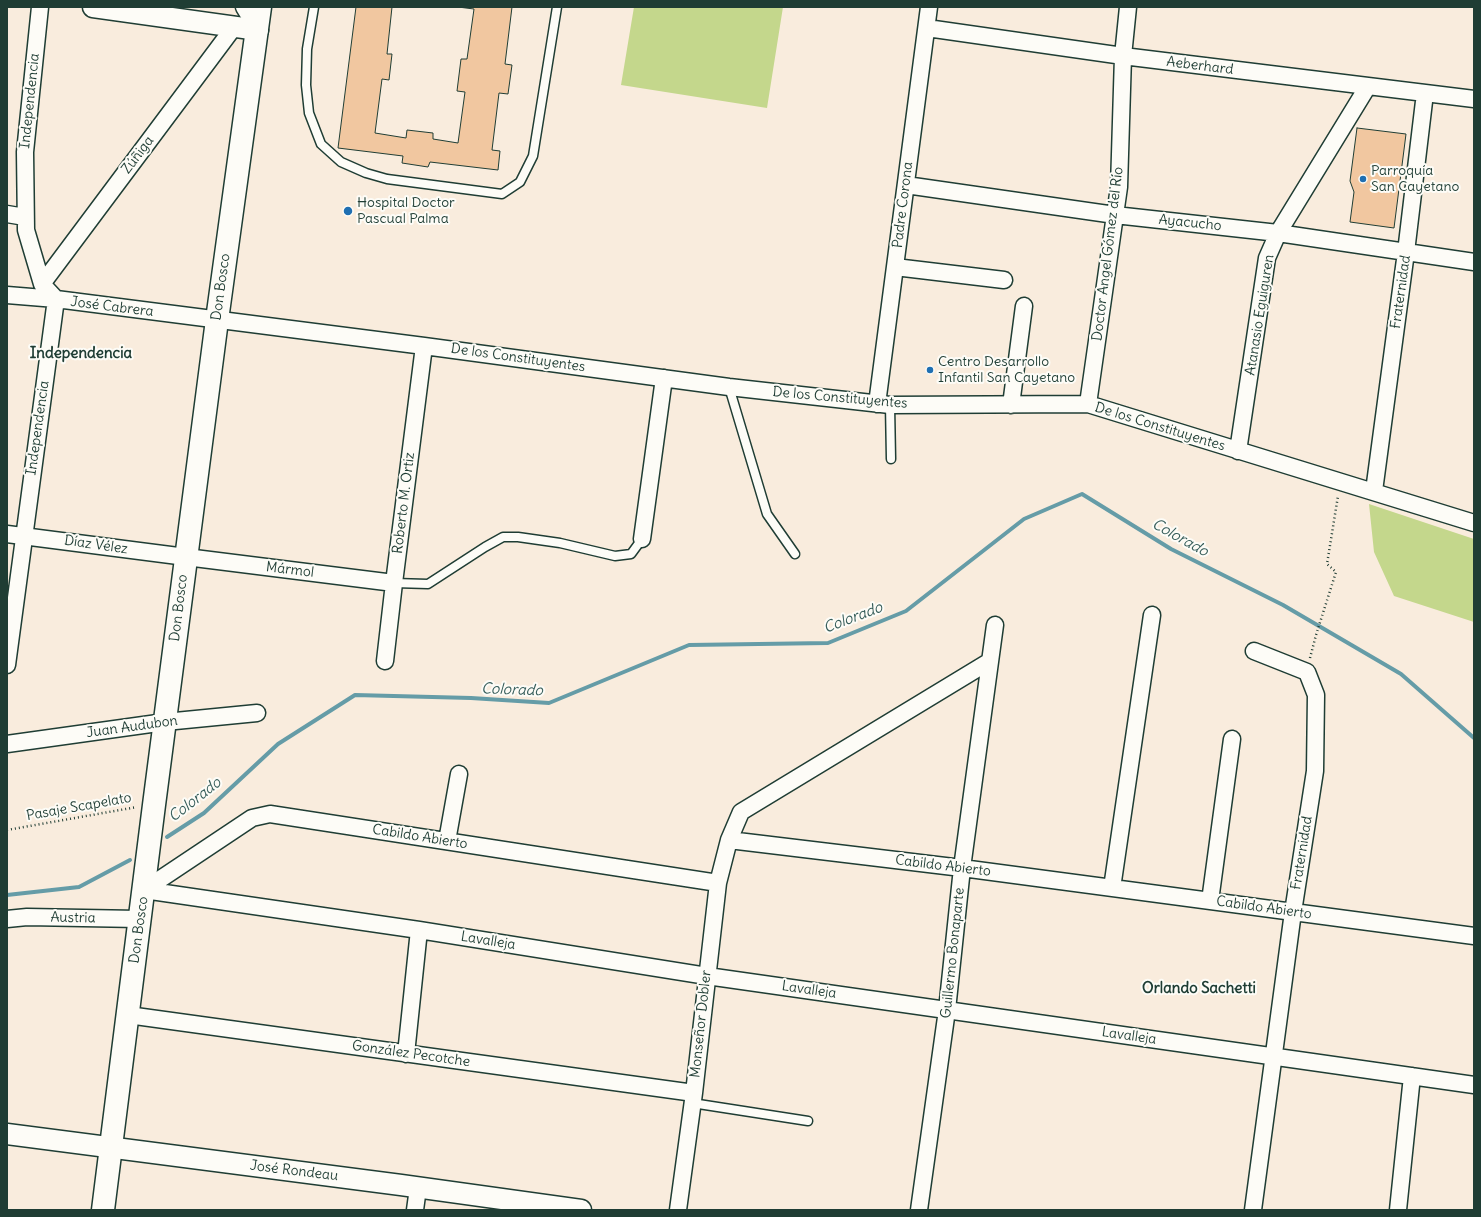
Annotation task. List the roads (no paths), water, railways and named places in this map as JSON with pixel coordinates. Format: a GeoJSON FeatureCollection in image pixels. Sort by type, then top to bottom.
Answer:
{"type":"FeatureCollection","features":[{"type":"Feature","properties":{"kind":"main road","name":"Don Bosco"},"geometry":{"type":"LineString","coordinates":[[103,1210],[186,557],[260,7]]}},
{"type":"Feature","properties":{"kind":"street","name":"Independencia"},"geometry":{"type":"LineString","coordinates":[[7,665],[56,299],[42,284],[26,230],[25,217],[25,152],[40,7]]}},
{"type":"Feature","properties":{"kind":"street"},"geometry":{"type":"LineString","coordinates":[[93,7],[258,30]]}},
{"type":"Feature","properties":{"kind":"street"},"geometry":{"type":"LineString","coordinates":[[244,7],[258,30]]}},
{"type":"Feature","properties":{"kind":"street","name":"Padre Corona"},"geometry":{"type":"LineString","coordinates":[[883,404],[895,267],[929,7]]}},
{"type":"Feature","properties":{"kind":"street","name":"Doctor Angel Gómez del Río"},"geometry":{"type":"LineString","coordinates":[[1088,404],[1119,187],[1123,56],[1128,7]]}},
{"type":"Feature","properties":{"kind":"street","name":"Zúñiga"},"geometry":{"type":"LineString","coordinates":[[42,284],[234,27]]}},
{"type":"Feature","properties":{"kind":"street","name":"Aeberhard"},"geometry":{"type":"LineString","coordinates":[[927,28],[1123,56],[1474,99]]}},
{"type":"Feature","properties":{"kind":"street","name":"Atanasio Eguiguren"},"geometry":{"type":"LineString","coordinates":[[1238,451],[1267,258],[1278,233],[1368,86]]}},
{"type":"Feature","properties":{"kind":"street","name":"Fraternidad"},"geometry":{"type":"LineString","coordinates":[[1374,491],[1406,252],[1425,93]]}},
{"type":"Feature","properties":{"kind":"street","name":"Ayacucho"},"geometry":{"type":"LineString","coordinates":[[906,185],[1115,215],[1278,233],[1474,262]]}},
{"type":"Feature","properties":{"kind":"street"},"geometry":{"type":"LineString","coordinates":[[7,214],[25,217]]}},
{"type":"Feature","properties":{"kind":"street"},"geometry":{"type":"LineString","coordinates":[[895,267],[1004,280]]}},
{"type":"Feature","properties":{"kind":"street","name":"José Cabrera"},"geometry":{"type":"LineString","coordinates":[[7,295],[56,299],[217,320]]}},
{"type":"Feature","properties":{"kind":"street"},"geometry":{"type":"LineString","coordinates":[[1011,405],[1024,306]]}},
{"type":"Feature","properties":{"kind":"street","name":"De los Constituyentes"},"geometry":{"type":"LineString","coordinates":[[217,320],[728,387],[883,404],[1088,404],[1474,523]]}},
{"type":"Feature","properties":{"kind":"street","name":"Roberto M. Ortiz"},"geometry":{"type":"LineString","coordinates":[[385,661],[424,346]]}},
{"type":"Feature","properties":{"kind":"street"},"geometry":{"type":"LineString","coordinates":[[642,539],[664,378]]}},
{"type":"Feature","properties":{"kind":"street","name":"Díaz Vélez"},"geometry":{"type":"LineString","coordinates":[[7,534],[186,557]]}},
{"type":"Feature","properties":{"kind":"street","name":"Mármol"},"geometry":{"type":"LineString","coordinates":[[186,557],[394,583]]}},
{"type":"Feature","properties":{"kind":"street"},"geometry":{"type":"LineString","coordinates":[[1112,888],[1152,614]]}},
{"type":"Feature","properties":{"kind":"street","name":"Guillermo Bonaparte"},"geometry":{"type":"LineString","coordinates":[[919,1210],[947,1010],[962,868],[995,625]]}},
{"type":"Feature","properties":{"kind":"street","name":"Fraternidad"},"geometry":{"type":"LineString","coordinates":[[1253,1210],[1293,912],[1315,772],[1316,695],[1307,672],[1254,651]]}},
{"type":"Feature","properties":{"kind":"street"},"geometry":{"type":"LineString","coordinates":[[729,840],[741,812],[990,661]]}},
{"type":"Feature","properties":{"kind":"street","name":"Juan Audubon"},"geometry":{"type":"LineString","coordinates":[[7,744],[165,722],[257,713]]}},
{"type":"Feature","properties":{"kind":"street"},"geometry":{"type":"LineString","coordinates":[[1210,901],[1232,739]]}},
{"type":"Feature","properties":{"kind":"street"},"geometry":{"type":"LineString","coordinates":[[447,841],[459,774]]}},
{"type":"Feature","properties":{"kind":"street","name":"Cabildo Abierto"},"geometry":{"type":"LineString","coordinates":[[144,890],[252,818],[270,814],[718,882]]}},
{"type":"Feature","properties":{"kind":"street","name":"Cabildo Abierto"},"geometry":{"type":"LineString","coordinates":[[729,840],[962,868],[1474,936]]}},
{"type":"Feature","properties":{"kind":"street","name":"Monseñor Dobler"},"geometry":{"type":"LineString","coordinates":[[678,1210],[693,1098],[718,882],[729,840]]}},
{"type":"Feature","properties":{"kind":"street","name":"Lavalleja"},"geometry":{"type":"LineString","coordinates":[[144,890],[419,930],[707,976],[1474,1085]]}},
{"type":"Feature","properties":{"kind":"street","name":"Austria"},"geometry":{"type":"LineString","coordinates":[[7,919],[27,917],[139,919]]}},
{"type":"Feature","properties":{"kind":"street"},"geometry":{"type":"LineString","coordinates":[[406,1054],[419,930]]}},
{"type":"Feature","properties":{"kind":"street","name":"González Pecotche"},"geometry":{"type":"LineString","coordinates":[[128,1014],[406,1054],[693,1098]]}},
{"type":"Feature","properties":{"kind":"street"},"geometry":{"type":"LineString","coordinates":[[1398,1210],[1412,1076]]}},
{"type":"Feature","properties":{"kind":"street","name":"José Rondeau"},"geometry":{"type":"LineString","coordinates":[[7,1134],[418,1188],[540,1207],[581,1210]]}},
{"type":"Feature","properties":{"kind":"street"},"geometry":{"type":"LineString","coordinates":[[415,1210],[418,1188]]}},
{"type":"Feature","properties":{"kind":"lane"},"geometry":{"type":"LineString","coordinates":[[314,7],[307,49],[306,85],[309,113],[321,144],[341,162],[366,173],[387,179],[502,194],[520,182],[533,156],[557,7]]}},
{"type":"Feature","properties":{"kind":"lane"},"geometry":{"type":"LineString","coordinates":[[728,387],[767,514],[795,554]]}},
{"type":"Feature","properties":{"kind":"lane"},"geometry":{"type":"LineString","coordinates":[[883,404],[891,459]]}},
{"type":"Feature","properties":{"kind":"lane"},"geometry":{"type":"LineString","coordinates":[[394,583],[428,584],[503,537],[518,537],[560,543],[615,556],[631,554],[642,539]]}},
{"type":"Feature","properties":{"kind":"lane"},"geometry":{"type":"LineString","coordinates":[[693,1098],[808,1121]]}},
{"type":"Feature","properties":{"kind":"waterway","name":"Colorado"},"geometry":{"type":"LineString","coordinates":[[167,837],[204,813],[278,744],[355,695],[471,698],[549,703],[689,645],[828,643],[906,611],[1024,519],[1082,494],[1171,549],[1283,605],[1401,674],[1474,738]]}},
{"type":"Feature","properties":{"kind":"waterway","name":"Colorado"},"geometry":{"type":"LineString","coordinates":[[7,895],[79,887],[130,860]]}},
{"type":"Feature","properties":{"kind":"place","name":"Parroquía San Cayetano"},"geometry":{"type":"Point","coordinates":[1363,179]}},
{"type":"Feature","properties":{"kind":"place","name":"Hospital Doctor Pascual Palma"},"geometry":{"type":"Point","coordinates":[348,211]}},
{"type":"Feature","properties":{"kind":"place","name":"Centro Desarrollo Infantil San Cayetano"},"geometry":{"type":"Point","coordinates":[930,370]}},
{"type":"Feature","properties":{"kind":"district","name":"Independencia"},"geometry":{"type":"Point","coordinates":[81,354]}},
{"type":"Feature","properties":{"kind":"district","name":"Orlando Sachetti"},"geometry":{"type":"Point","coordinates":[1199,989]}}]}
